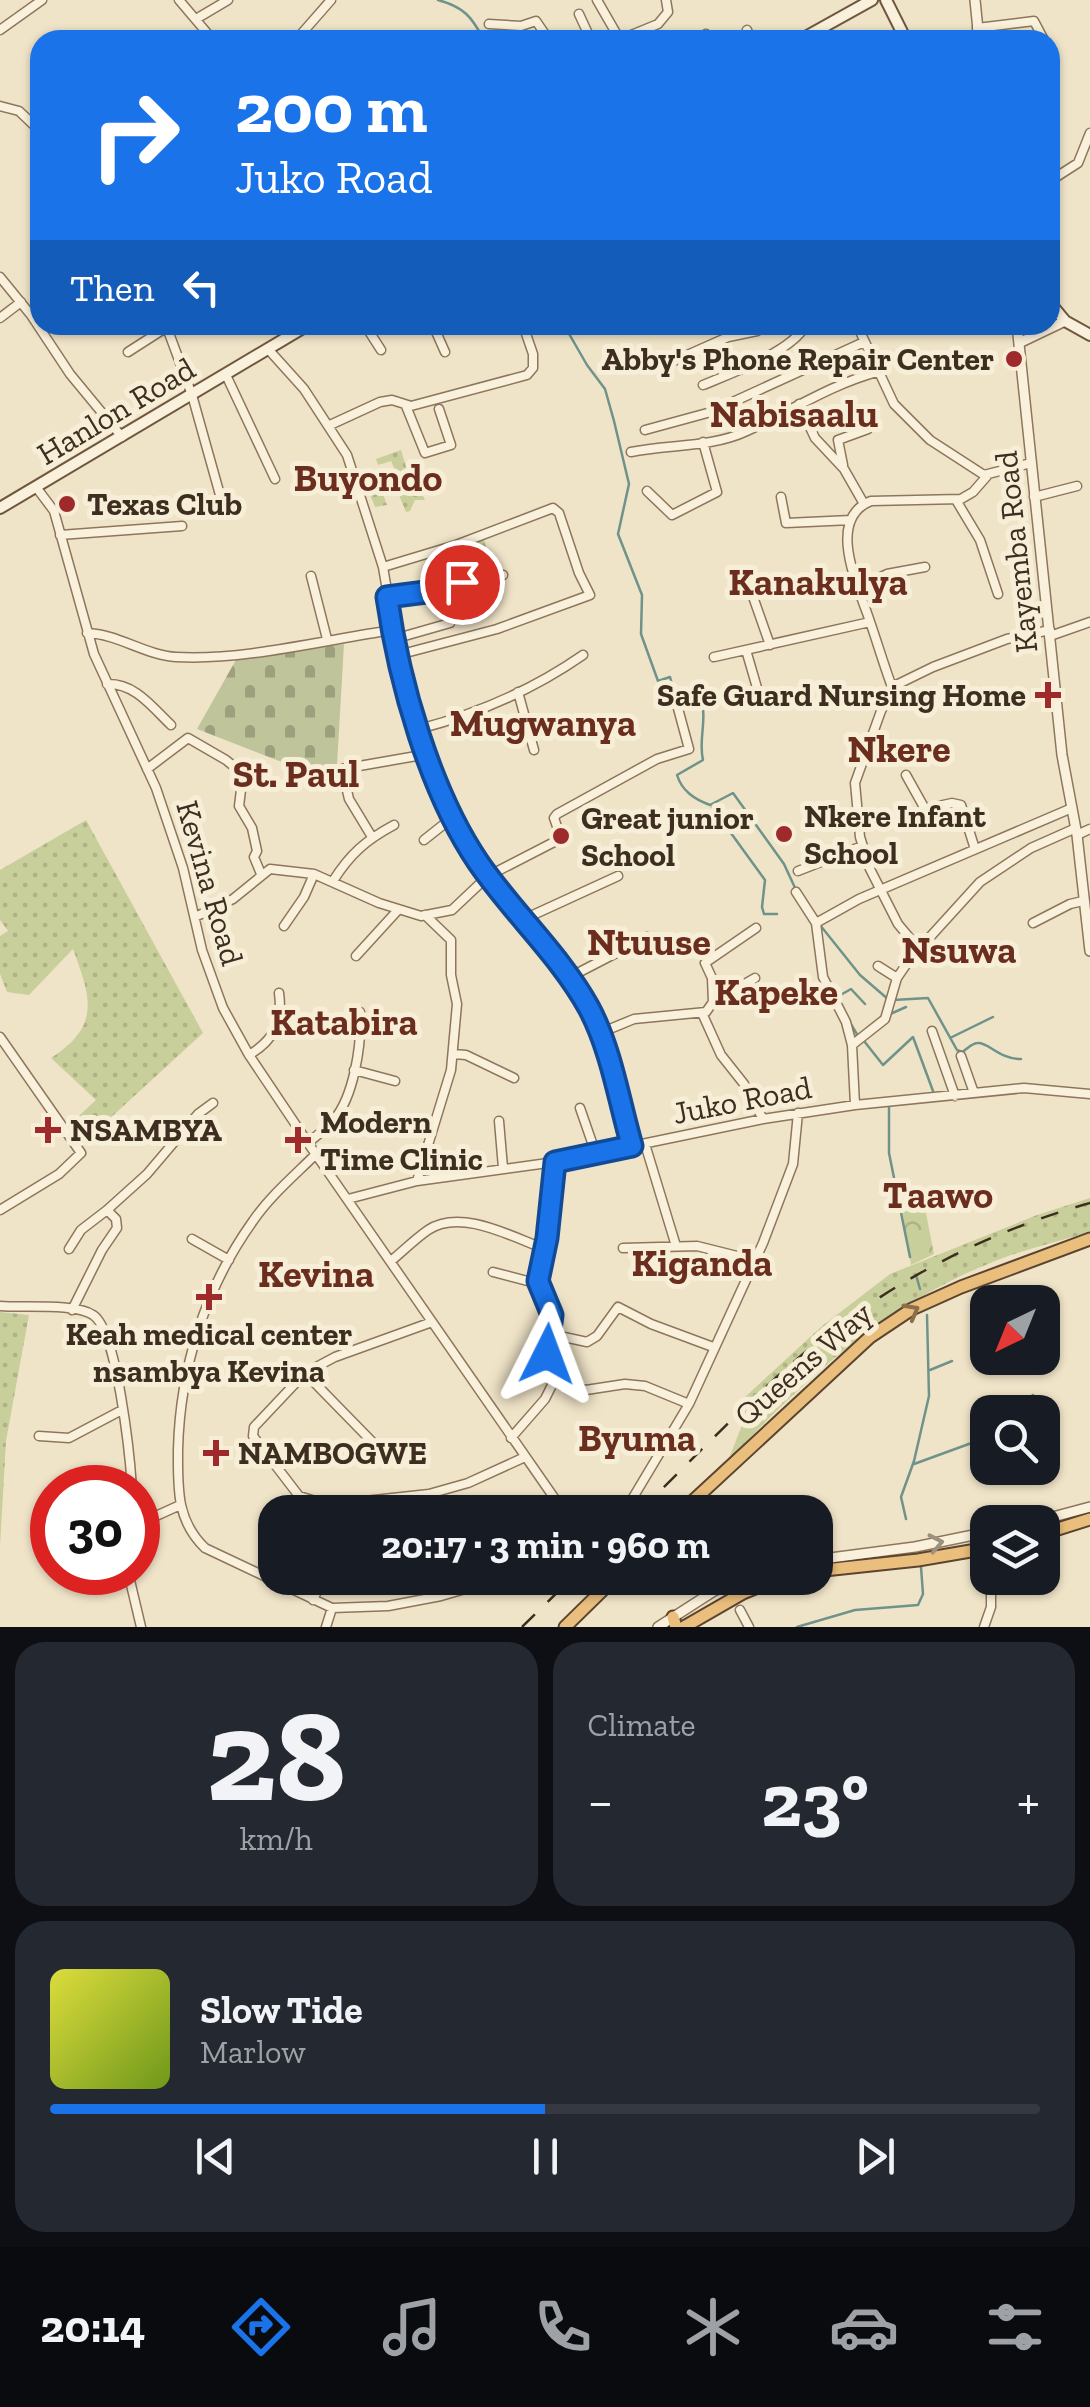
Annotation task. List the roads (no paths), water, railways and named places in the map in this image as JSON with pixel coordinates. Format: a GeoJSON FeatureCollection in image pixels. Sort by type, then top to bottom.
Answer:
{"type":"FeatureCollection","features":[{"type":"Feature","properties":{"kind":"highway","name":"Queens Way"},"geometry":{"type":"LineString","coordinates":[[699,1495],[870,1337],[912,1309],[1090,1240]]}},
{"type":"Feature","properties":{"kind":"highway"},"geometry":{"type":"LineString","coordinates":[[1060,1525],[1069,1520],[1090,1520]]}},
{"type":"Feature","properties":{"kind":"highway"},"geometry":{"type":"LineString","coordinates":[[833,1568],[906,1555],[970,1552]]}},
{"type":"Feature","properties":{"kind":"highway"},"geometry":{"type":"LineString","coordinates":[[565,1627],[598,1595]]}},
{"type":"Feature","properties":{"kind":"highway"},"geometry":{"type":"LineString","coordinates":[[684,1627],[740,1595]]}},
{"type":"Feature","properties":{"kind":"main road"},"geometry":{"type":"LineString","coordinates":[[818,30],[872,0]]}},
{"type":"Feature","properties":{"kind":"main road"},"geometry":{"type":"LineString","coordinates":[[886,0],[901,30]]}},
{"type":"Feature","properties":{"kind":"main road"},"geometry":{"type":"LineString","coordinates":[[1060,315],[1090,336]]}},
{"type":"Feature","properties":{"kind":"main road","name":"Hanlon Road"},"geometry":{"type":"LineString","coordinates":[[0,508],[226,375],[286,335]]}},
{"type":"Feature","properties":{"kind":"street"},"geometry":{"type":"LineString","coordinates":[[0,30],[42,0]]}},
{"type":"Feature","properties":{"kind":"street"},"geometry":{"type":"LineString","coordinates":[[179,0],[204,30]]}},
{"type":"Feature","properties":{"kind":"street"},"geometry":{"type":"LineString","coordinates":[[196,19],[228,0]]}},
{"type":"Feature","properties":{"kind":"street"},"geometry":{"type":"LineString","coordinates":[[305,30],[331,0]]}},
{"type":"Feature","properties":{"kind":"street"},"geometry":{"type":"LineString","coordinates":[[597,0],[614,30]]}},
{"type":"Feature","properties":{"kind":"street"},"geometry":{"type":"LineString","coordinates":[[644,30],[658,24],[668,12],[666,0]]}},
{"type":"Feature","properties":{"kind":"street"},"geometry":{"type":"LineString","coordinates":[[975,0],[978,28],[1034,20],[1039,30]]}},
{"type":"Feature","properties":{"kind":"street"},"geometry":{"type":"LineString","coordinates":[[579,14],[586,30]]}},
{"type":"Feature","properties":{"kind":"street"},"geometry":{"type":"LineString","coordinates":[[489,24],[521,26],[536,21],[542,30]]}},
{"type":"Feature","properties":{"kind":"street"},"geometry":{"type":"LineString","coordinates":[[0,106],[19,111],[30,121]]}},
{"type":"Feature","properties":{"kind":"street"},"geometry":{"type":"LineString","coordinates":[[1060,174],[1078,163],[1090,133]]}},
{"type":"Feature","properties":{"kind":"street"},"geometry":{"type":"LineString","coordinates":[[0,277],[30,315]]}},
{"type":"Feature","properties":{"kind":"street"},"geometry":{"type":"LineString","coordinates":[[0,318],[21,302]]}},
{"type":"Feature","properties":{"kind":"street"},"geometry":{"type":"LineString","coordinates":[[1060,323],[1065,321]]}},
{"type":"Feature","properties":{"kind":"street"},"geometry":{"type":"LineString","coordinates":[[43,335],[122,437]]}},
{"type":"Feature","properties":{"kind":"street"},"geometry":{"type":"LineString","coordinates":[[128,352],[153,335]]}},
{"type":"Feature","properties":{"kind":"street"},"geometry":{"type":"LineString","coordinates":[[169,335],[192,395],[220,495]]}},
{"type":"Feature","properties":{"kind":"street"},"geometry":{"type":"LineString","coordinates":[[371,335],[381,350]]}},
{"type":"Feature","properties":{"kind":"street"},"geometry":{"type":"LineString","coordinates":[[437,335],[445,352]]}},
{"type":"Feature","properties":{"kind":"street"},"geometry":{"type":"LineString","coordinates":[[330,425],[380,402],[392,400],[406,406],[527,375],[533,368],[534,354],[527,335]]}},
{"type":"Feature","properties":{"kind":"street"},"geometry":{"type":"LineString","coordinates":[[658,368],[738,335]]}},
{"type":"Feature","properties":{"kind":"street"},"geometry":{"type":"LineString","coordinates":[[703,385],[800,335]]}},
{"type":"Feature","properties":{"kind":"street"},"geometry":{"type":"LineString","coordinates":[[861,335],[888,396],[914,427],[963,464],[986,476]]}},
{"type":"Feature","properties":{"kind":"street","name":"Kayemba Road"},"geometry":{"type":"LineString","coordinates":[[1018,335],[1062,755],[1076,831],[1090,951]]}},
{"type":"Feature","properties":{"kind":"street"},"geometry":{"type":"LineString","coordinates":[[1019,343],[1036,335]]}},
{"type":"Feature","properties":{"kind":"street"},"geometry":{"type":"LineString","coordinates":[[645,430],[711,412],[864,342]]}},
{"type":"Feature","properties":{"kind":"street"},"geometry":{"type":"LineString","coordinates":[[268,349],[330,425],[360,489],[382,567],[398,655],[419,729],[452,817],[488,876],[587,1004],[600,1033],[632,1146]]}},
{"type":"Feature","properties":{"kind":"street"},"geometry":{"type":"LineString","coordinates":[[631,452],[743,433],[846,382],[877,372]]}},
{"type":"Feature","properties":{"kind":"street"},"geometry":{"type":"LineString","coordinates":[[226,375],[275,479]]}},
{"type":"Feature","properties":{"kind":"street"},"geometry":{"type":"LineString","coordinates":[[799,404],[815,438],[844,469],[864,504]]}},
{"type":"Feature","properties":{"kind":"street"},"geometry":{"type":"LineString","coordinates":[[406,406],[425,453],[451,445],[439,408]]}},
{"type":"Feature","properties":{"kind":"street"},"geometry":{"type":"LineString","coordinates":[[844,469],[838,440],[868,429]]}},
{"type":"Feature","properties":{"kind":"street"},"geometry":{"type":"LineString","coordinates":[[646,491],[672,516],[717,492],[703,442]]}},
{"type":"Feature","properties":{"kind":"street"},"geometry":{"type":"LineString","coordinates":[[892,688],[850,565],[851,520],[864,504],[910,498],[956,500],[974,492],[986,476],[1031,463]]}},
{"type":"Feature","properties":{"kind":"street"},"geometry":{"type":"LineString","coordinates":[[1034,497],[1078,486]]}},
{"type":"Feature","properties":{"kind":"street","name":"Kevina Road"},"geometry":{"type":"LineString","coordinates":[[36,488],[54,510],[87,633],[148,769],[184,868],[213,984],[249,1055],[552,1495]]}},
{"type":"Feature","properties":{"kind":"street"},"geometry":{"type":"LineString","coordinates":[[781,496],[786,523],[851,520]]}},
{"type":"Feature","properties":{"kind":"street"},"geometry":{"type":"LineString","coordinates":[[956,500],[980,540],[998,594]]}},
{"type":"Feature","properties":{"kind":"street"},"geometry":{"type":"LineString","coordinates":[[382,567],[456,545],[553,508],[559,513],[590,595],[497,629],[398,655]]}},
{"type":"Feature","properties":{"kind":"street"},"geometry":{"type":"LineString","coordinates":[[60,535],[182,526]]}},
{"type":"Feature","properties":{"kind":"street"},"geometry":{"type":"LineString","coordinates":[[858,588],[887,574],[925,567]]}},
{"type":"Feature","properties":{"kind":"street"},"geometry":{"type":"LineString","coordinates":[[745,574],[770,644]]}},
{"type":"Feature","properties":{"kind":"street"},"geometry":{"type":"LineString","coordinates":[[387,597],[457,588],[462,582],[503,575]]}},
{"type":"Feature","properties":{"kind":"street"},"geometry":{"type":"LineString","coordinates":[[311,576],[327,639]]}},
{"type":"Feature","properties":{"kind":"street"},"geometry":{"type":"LineString","coordinates":[[714,658],[870,622]]}},
{"type":"Feature","properties":{"kind":"street"},"geometry":{"type":"LineString","coordinates":[[918,949],[898,924],[862,846],[855,783],[859,764],[892,688],[946,661],[1006,639],[1090,622]]}},
{"type":"Feature","properties":{"kind":"street"},"geometry":{"type":"LineString","coordinates":[[87,633],[182,657],[236,654],[450,624]]}},
{"type":"Feature","properties":{"kind":"street"},"geometry":{"type":"LineString","coordinates":[[746,650],[762,706]]}},
{"type":"Feature","properties":{"kind":"street"},"geometry":{"type":"LineString","coordinates":[[419,729],[518,692],[549,678],[583,655]]}},
{"type":"Feature","properties":{"kind":"street"},"geometry":{"type":"LineString","coordinates":[[107,684],[134,690],[171,725]]}},
{"type":"Feature","properties":{"kind":"street"},"geometry":{"type":"LineString","coordinates":[[518,692],[534,750]]}},
{"type":"Feature","properties":{"kind":"street"},"geometry":{"type":"LineString","coordinates":[[195,917],[232,899],[270,869],[314,874],[416,916],[456,907],[488,876],[558,840],[554,818],[557,814],[657,759],[689,749],[676,701]]}},
{"type":"Feature","properties":{"kind":"street"},"geometry":{"type":"LineString","coordinates":[[148,769],[188,738],[243,774],[239,806],[252,828],[257,851],[254,857],[261,874]]}},
{"type":"Feature","properties":{"kind":"street"},"geometry":{"type":"LineString","coordinates":[[372,837],[349,798],[342,770],[428,754]]}},
{"type":"Feature","properties":{"kind":"street"},"geometry":{"type":"LineString","coordinates":[[906,775],[925,809],[958,802],[976,849]]}},
{"type":"Feature","properties":{"kind":"street"},"geometry":{"type":"LineString","coordinates":[[816,923],[881,890],[1072,808]]}},
{"type":"Feature","properties":{"kind":"street"},"geometry":{"type":"LineString","coordinates":[[424,840],[452,817]]}},
{"type":"Feature","properties":{"kind":"street"},"geometry":{"type":"LineString","coordinates":[[333,882],[349,856],[394,825]]}},
{"type":"Feature","properties":{"kind":"street"},"geometry":{"type":"LineString","coordinates":[[852,1045],[886,1019],[898,978],[918,949],[989,874],[1030,848],[1090,829]]}},
{"type":"Feature","properties":{"kind":"street"},"geometry":{"type":"LineString","coordinates":[[798,871],[862,846]]}},
{"type":"Feature","properties":{"kind":"street"},"geometry":{"type":"LineString","coordinates":[[284,926],[304,898],[314,874]]}},
{"type":"Feature","properties":{"kind":"street"},"geometry":{"type":"LineString","coordinates":[[522,920],[618,876]]}},
{"type":"Feature","properties":{"kind":"street"},"geometry":{"type":"LineString","coordinates":[[796,892],[816,923],[824,977],[846,1022],[852,1045],[855,1104]]}},
{"type":"Feature","properties":{"kind":"street"},"geometry":{"type":"LineString","coordinates":[[1033,923],[1084,901]]}},
{"type":"Feature","properties":{"kind":"street"},"geometry":{"type":"LineString","coordinates":[[356,956],[398,910]]}},
{"type":"Feature","properties":{"kind":"street"},"geometry":{"type":"LineString","coordinates":[[417,1181],[437,1122],[453,1054],[457,1004],[451,975],[453,948],[448,935],[425,915]]}},
{"type":"Feature","properties":{"kind":"street"},"geometry":{"type":"LineString","coordinates":[[713,1002],[712,978],[705,963],[756,928]]}},
{"type":"Feature","properties":{"kind":"street"},"geometry":{"type":"LineString","coordinates":[[568,978],[647,938]]}},
{"type":"Feature","properties":{"kind":"street"},"geometry":{"type":"LineString","coordinates":[[878,966],[898,978]]}},
{"type":"Feature","properties":{"kind":"street"},"geometry":{"type":"LineString","coordinates":[[600,1033],[634,1020],[708,1011],[713,1002],[755,978]]}},
{"type":"Feature","properties":{"kind":"street"},"geometry":{"type":"LineString","coordinates":[[249,1055],[264,1046],[276,1030],[280,993]]}},
{"type":"Feature","properties":{"kind":"street"},"geometry":{"type":"LineString","coordinates":[[308,1143],[331,1124],[340,1110],[354,1070],[360,1012]]}},
{"type":"Feature","properties":{"kind":"street"},"geometry":{"type":"LineString","coordinates":[[702,1012],[720,1055],[744,1084],[763,1119]]}},
{"type":"Feature","properties":{"kind":"street"},"geometry":{"type":"LineString","coordinates":[[932,1031],[955,1096]]}},
{"type":"Feature","properties":{"kind":"street"},"geometry":{"type":"LineString","coordinates":[[0,1037],[81,1153],[58,1174],[0,1210]]}},
{"type":"Feature","properties":{"kind":"street"},"geometry":{"type":"LineString","coordinates":[[453,1054],[466,1055],[514,1078]]}},
{"type":"Feature","properties":{"kind":"street"},"geometry":{"type":"LineString","coordinates":[[961,1056],[974,1094]]}},
{"type":"Feature","properties":{"kind":"street"},"geometry":{"type":"LineString","coordinates":[[354,1070],[394,1081]]}},
{"type":"Feature","properties":{"kind":"street","name":"Juko Road"},"geometry":{"type":"LineString","coordinates":[[348,1199],[417,1181],[555,1162],[855,1104],[1044,1088],[1090,1094]]}},
{"type":"Feature","properties":{"kind":"street"},"geometry":{"type":"LineString","coordinates":[[69,1249],[81,1230],[147,1174],[198,1114],[213,1103]]}},
{"type":"Feature","properties":{"kind":"street"},"geometry":{"type":"LineString","coordinates":[[580,1108],[596,1154]]}},
{"type":"Feature","properties":{"kind":"street"},"geometry":{"type":"LineString","coordinates":[[635,1495],[689,1404],[763,1242],[793,1164],[798,1113]]}},
{"type":"Feature","properties":{"kind":"street"},"geometry":{"type":"LineString","coordinates":[[499,1120],[503,1168]]}},
{"type":"Feature","properties":{"kind":"street"},"geometry":{"type":"LineString","coordinates":[[645,1144],[676,1246]]}},
{"type":"Feature","properties":{"kind":"street"},"geometry":{"type":"LineString","coordinates":[[316,1154],[255,1218],[229,1260],[194,1338],[178,1437],[178,1506],[193,1536],[205,1548],[332,1608],[388,1606],[444,1595]]}},
{"type":"Feature","properties":{"kind":"street"},"geometry":{"type":"LineString","coordinates":[[555,1162],[538,1284],[552,1315],[547,1366],[554,1381],[586,1390],[618,1384],[645,1386],[689,1404]]}},
{"type":"Feature","properties":{"kind":"street"},"geometry":{"type":"LineString","coordinates":[[72,1310],[117,1228],[116,1219],[107,1210]]}},
{"type":"Feature","properties":{"kind":"street"},"geometry":{"type":"LineString","coordinates":[[390,1261],[432,1227],[452,1222],[500,1232],[545,1249]]}},
{"type":"Feature","properties":{"kind":"street"},"geometry":{"type":"LineString","coordinates":[[192,1239],[229,1260]]}},
{"type":"Feature","properties":{"kind":"street"},"geometry":{"type":"LineString","coordinates":[[622,1248],[710,1248],[753,1260]]}},
{"type":"Feature","properties":{"kind":"street"},"geometry":{"type":"LineString","coordinates":[[494,1272],[538,1284]]}},
{"type":"Feature","properties":{"kind":"street"},"geometry":{"type":"LineString","coordinates":[[0,1306],[90,1313],[102,1324],[122,1410],[129,1465]]}},
{"type":"Feature","properties":{"kind":"street"},"geometry":{"type":"LineString","coordinates":[[550,1334],[587,1342],[618,1307],[650,1324],[713,1347]]}},
{"type":"Feature","properties":{"kind":"street"},"geometry":{"type":"LineString","coordinates":[[432,1322],[335,1357],[305,1373],[252,1431],[299,1496],[328,1505],[429,1494],[468,1483],[525,1457]]}},
{"type":"Feature","properties":{"kind":"street"},"geometry":{"type":"LineString","coordinates":[[305,1373],[389,1459]]}},
{"type":"Feature","properties":{"kind":"street"},"geometry":{"type":"LineString","coordinates":[[511,1438],[545,1400],[554,1381]]}},
{"type":"Feature","properties":{"kind":"street"},"geometry":{"type":"LineString","coordinates":[[38,1436],[69,1438],[122,1410]]}},
{"type":"Feature","properties":{"kind":"street"},"geometry":{"type":"LineString","coordinates":[[160,1514],[178,1506]]}},
{"type":"Feature","properties":{"kind":"street"},"geometry":{"type":"LineString","coordinates":[[1060,1521],[1069,1520],[1090,1507]]}},
{"type":"Feature","properties":{"kind":"street"},"geometry":{"type":"LineString","coordinates":[[833,1559],[906,1555],[970,1537]]}},
{"type":"Feature","properties":{"kind":"street"},"geometry":{"type":"LineString","coordinates":[[133,1595],[141,1627]]}},
{"type":"Feature","properties":{"kind":"street"},"geometry":{"type":"LineString","coordinates":[[313,1600],[315,1595]]}},
{"type":"Feature","properties":{"kind":"street"},"geometry":{"type":"LineString","coordinates":[[658,1627],[674,1622],[709,1595]]}},
{"type":"Feature","properties":{"kind":"street"},"geometry":{"type":"LineString","coordinates":[[984,1627],[991,1595]]}},
{"type":"Feature","properties":{"kind":"street"},"geometry":{"type":"LineString","coordinates":[[326,1627],[332,1608]]}},
{"type":"Feature","properties":{"kind":"street"},"geometry":{"type":"LineString","coordinates":[[740,1610],[749,1627]]}},
{"type":"Feature","properties":{"kind":"waterway"},"geometry":{"type":"LineString","coordinates":[[438,0],[466,14],[478,30]]}},
{"type":"Feature","properties":{"kind":"waterway"},"geometry":{"type":"LineString","coordinates":[[570,335],[605,389],[614,421],[629,484],[618,534],[642,595],[641,634],[658,681],[670,677],[675,695],[695,689],[703,707],[703,760],[677,775],[679,781],[689,794],[710,805],[733,793],[784,864],[796,890]]}},
{"type":"Feature","properties":{"kind":"waterway"},"geometry":{"type":"LineString","coordinates":[[712,807],[765,880],[764,914],[777,914]]}},
{"type":"Feature","properties":{"kind":"waterway"},"geometry":{"type":"LineString","coordinates":[[820,925],[860,975],[889,1000]]}},
{"type":"Feature","properties":{"kind":"waterway"},"geometry":{"type":"LineString","coordinates":[[837,997],[851,989],[865,1004]]}},
{"type":"Feature","properties":{"kind":"waterway"},"geometry":{"type":"LineString","coordinates":[[893,1000],[928,998],[957,1050],[962,1052],[982,1043],[1021,1059]]}},
{"type":"Feature","properties":{"kind":"waterway"},"geometry":{"type":"LineString","coordinates":[[888,1015],[906,1007]]}},
{"type":"Feature","properties":{"kind":"waterway"},"geometry":{"type":"LineString","coordinates":[[950,1038],[993,1017]]}},
{"type":"Feature","properties":{"kind":"waterway"},"geometry":{"type":"LineString","coordinates":[[849,1021],[858,1036]]}},
{"type":"Feature","properties":{"kind":"waterway"},"geometry":{"type":"LineString","coordinates":[[864,1041],[883,1065],[913,1037],[933,1091]]}},
{"type":"Feature","properties":{"kind":"waterway"},"geometry":{"type":"LineString","coordinates":[[889,1105],[889,1153],[910,1257]]}},
{"type":"Feature","properties":{"kind":"waterway"},"geometry":{"type":"LineString","coordinates":[[916,1275],[920,1289]]}},
{"type":"Feature","properties":{"kind":"waterway"},"geometry":{"type":"LineString","coordinates":[[906,1519],[901,1497],[929,1396],[927,1315]]}},
{"type":"Feature","properties":{"kind":"waterway"},"geometry":{"type":"LineString","coordinates":[[930,1370],[952,1361]]}},
{"type":"Feature","properties":{"kind":"waterway"},"geometry":{"type":"LineString","coordinates":[[914,1464],[970,1444]]}},
{"type":"Feature","properties":{"kind":"waterway"},"geometry":{"type":"LineString","coordinates":[[797,1627],[855,1610],[918,1605],[923,1594],[921,1567]]}},
{"type":"Feature","properties":{"kind":"railway"},"geometry":{"type":"LineString","coordinates":[[655,1495],[782,1373],[868,1305],[975,1245],[1090,1203]]}},
{"type":"Feature","properties":{"kind":"railway"},"geometry":{"type":"LineString","coordinates":[[522,1627],[555,1595]]}},
{"type":"Feature","properties":{"kind":"place","name":"Abby's Phone Repair Center"},"geometry":{"type":"Point","coordinates":[1014,359]}},
{"type":"Feature","properties":{"kind":"place","name":"Texas Club"},"geometry":{"type":"Point","coordinates":[67,504]}},
{"type":"Feature","properties":{"kind":"place","name":"Safe Guard Nursing Home"},"geometry":{"type":"Point","coordinates":[1048,695]}},
{"type":"Feature","properties":{"kind":"place","name":"Nkere Infant School"},"geometry":{"type":"Point","coordinates":[784,834]}},
{"type":"Feature","properties":{"kind":"place","name":"Great junior School"},"geometry":{"type":"Point","coordinates":[561,836]}},
{"type":"Feature","properties":{"kind":"place","name":"NSAMBYA"},"geometry":{"type":"Point","coordinates":[48,1130]}},
{"type":"Feature","properties":{"kind":"place","name":"Modern Time Clinic"},"geometry":{"type":"Point","coordinates":[298,1140]}},
{"type":"Feature","properties":{"kind":"place","name":"Keah medical center nsambya Kevina"},"geometry":{"type":"Point","coordinates":[209,1297]}},
{"type":"Feature","properties":{"kind":"place","name":"NAMBOGWE"},"geometry":{"type":"Point","coordinates":[216,1453]}},
{"type":"Feature","properties":{"kind":"district","name":"Nabisaalu"},"geometry":{"type":"Point","coordinates":[794,414]}},
{"type":"Feature","properties":{"kind":"district","name":"Buyondo"},"geometry":{"type":"Point","coordinates":[368,478]}},
{"type":"Feature","properties":{"kind":"district","name":"Kanakulya"},"geometry":{"type":"Point","coordinates":[818,582]}},
{"type":"Feature","properties":{"kind":"district","name":"Mugwanya"},"geometry":{"type":"Point","coordinates":[543,723]}},
{"type":"Feature","properties":{"kind":"district","name":"Nkere"},"geometry":{"type":"Point","coordinates":[899,749]}},
{"type":"Feature","properties":{"kind":"district","name":"St. Paul"},"geometry":{"type":"Point","coordinates":[296,774]}},
{"type":"Feature","properties":{"kind":"district","name":"Ntuuse"},"geometry":{"type":"Point","coordinates":[649,942]}},
{"type":"Feature","properties":{"kind":"district","name":"Nsuwa"},"geometry":{"type":"Point","coordinates":[959,950]}},
{"type":"Feature","properties":{"kind":"district","name":"Kapeke"},"geometry":{"type":"Point","coordinates":[776,992]}},
{"type":"Feature","properties":{"kind":"district","name":"Katabira"},"geometry":{"type":"Point","coordinates":[344,1022]}},
{"type":"Feature","properties":{"kind":"district","name":"Taawo"},"geometry":{"type":"Point","coordinates":[938,1195]}},
{"type":"Feature","properties":{"kind":"district","name":"Kiganda"},"geometry":{"type":"Point","coordinates":[702,1263]}},
{"type":"Feature","properties":{"kind":"district","name":"Kevina"},"geometry":{"type":"Point","coordinates":[316,1274]}},
{"type":"Feature","properties":{"kind":"district","name":"Byuma"},"geometry":{"type":"Point","coordinates":[637,1438]}}]}
